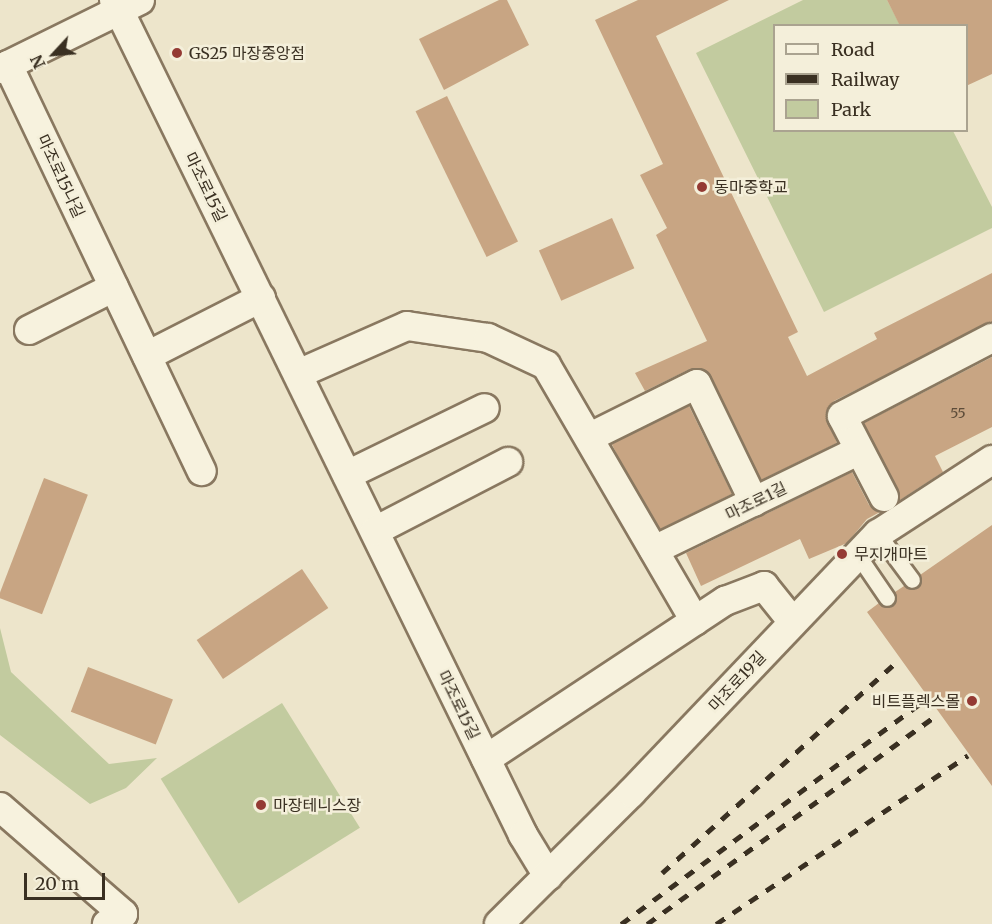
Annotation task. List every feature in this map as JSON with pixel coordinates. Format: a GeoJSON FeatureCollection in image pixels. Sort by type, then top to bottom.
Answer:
{"type":"FeatureCollection","features":[{"type":"Feature","properties":{"kind":"street"},"geometry":{"type":"LineString","coordinates":[[4,67],[124,3]]}},
{"type":"Feature","properties":{"kind":"street","name":"마조로15길"},"geometry":{"type":"LineString","coordinates":[[124,3],[298,375],[486,759],[548,876]]}},
{"type":"Feature","properties":{"kind":"street","name":"마조로15나길"},"geometry":{"type":"LineString","coordinates":[[4,67],[114,286],[202,471]]}},
{"type":"Feature","properties":{"kind":"street"},"geometry":{"type":"LineString","coordinates":[[29,330],[114,286]]}},
{"type":"Feature","properties":{"kind":"street"},"geometry":{"type":"LineString","coordinates":[[147,356],[261,298]]}},
{"type":"Feature","properties":{"kind":"street"},"geometry":{"type":"LineString","coordinates":[[298,375],[407,326],[488,338],[546,365],[590,437],[695,621]]}},
{"type":"Feature","properties":{"kind":"street"},"geometry":{"type":"LineString","coordinates":[[884,497],[858,452],[842,416],[992,338]]}},
{"type":"Feature","properties":{"kind":"street"},"geometry":{"type":"LineString","coordinates":[[590,437],[697,384],[754,502]]}},
{"type":"Feature","properties":{"kind":"street"},"geometry":{"type":"LineString","coordinates":[[347,475],[485,408]]}},
{"type":"Feature","properties":{"kind":"street","name":"마조로1길"},"geometry":{"type":"LineString","coordinates":[[654,550],[858,452]]}},
{"type":"Feature","properties":{"kind":"street","name":"마조로19길"},"geometry":{"type":"LineString","coordinates":[[499,924],[878,534],[992,460]]}},
{"type":"Feature","properties":{"kind":"street"},"geometry":{"type":"LineString","coordinates":[[375,531],[507,462]]}},
{"type":"Feature","properties":{"kind":"street"},"geometry":{"type":"LineString","coordinates":[[486,759],[724,602],[764,586],[792,621]]}},
{"type":"Feature","properties":{"kind":"street"},"geometry":{"type":"LineString","coordinates":[[0,807],[123,914],[107,924]]}},
{"type":"Feature","properties":{"kind":"lane"},"geometry":{"type":"LineString","coordinates":[[878,534],[912,580]]}},
{"type":"Feature","properties":{"kind":"lane"},"geometry":{"type":"LineString","coordinates":[[857,555],[887,598]]}},
{"type":"Feature","properties":{"kind":"green space"},"geometry":{"type":"Polygon","coordinates":[[[803,0],[887,0],[899,24],[773,24],[773,132],[954,132],[992,207],[992,228],[824,312],[696,53],[803,0]]]}},
{"type":"Feature","properties":{"kind":"green space"},"geometry":{"type":"Polygon","coordinates":[[[0,628],[11,672],[109,764],[157,758],[126,788],[90,804],[0,735],[0,628]]]}},
{"type":"Feature","properties":{"kind":"green space","name":"마장테니스장"},"geometry":{"type":"Polygon","coordinates":[[[282,703],[360,828],[239,903],[161,779],[282,703]]]}},
{"type":"Feature","properties":{"kind":"building"},"geometry":{"type":"Polygon","coordinates":[[[499,0],[507,0],[529,45],[444,90],[419,39],[499,0]]]}},
{"type":"Feature","properties":{"kind":"building"},"geometry":{"type":"Polygon","coordinates":[[[638,0],[729,0],[656,36],[798,332],[788,337],[807,376],[877,339],[874,333],[992,273],[992,322],[834,401],[826,416],[837,443],[761,480],[707,371],[690,369],[645,391],[635,373],[707,341],[656,235],[667,228],[640,175],[663,164],[595,20],[638,0]]]}},
{"type":"Feature","properties":{"kind":"building"},"geometry":{"type":"Polygon","coordinates":[[[887,0],[992,0],[992,74],[968,85],[968,24],[899,24],[887,0]]]}},
{"type":"Feature","properties":{"kind":"building"},"geometry":{"type":"Polygon","coordinates":[[[447,96],[518,242],[487,257],[416,111],[447,96]]]}},
{"type":"Feature","properties":{"kind":"building"},"geometry":{"type":"Polygon","coordinates":[[[612,218],[634,268],[561,301],[539,251],[612,218]]]}},
{"type":"Feature","properties":{"kind":"building"},"geometry":{"type":"Polygon","coordinates":[[[992,357],[992,427],[935,456],[943,472],[900,500],[864,423],[992,357]]]}},
{"type":"Feature","properties":{"kind":"building"},"geometry":{"type":"Polygon","coordinates":[[[689,406],[732,494],[655,532],[612,444],[689,406]]]}},
{"type":"Feature","properties":{"kind":"building"},"geometry":{"type":"Polygon","coordinates":[[[852,472],[869,505],[880,512],[867,519],[847,543],[809,559],[800,539],[701,586],[686,553],[852,472]]]}},
{"type":"Feature","properties":{"kind":"building"},"geometry":{"type":"Polygon","coordinates":[[[44,478],[88,495],[42,614],[0,598],[0,593],[44,478]]]}},
{"type":"Feature","properties":{"kind":"building"},"geometry":{"type":"Polygon","coordinates":[[[992,525],[992,786],[867,612],[879,603],[893,606],[895,592],[904,586],[917,588],[920,575],[992,525]]]}},
{"type":"Feature","properties":{"kind":"building"},"geometry":{"type":"Polygon","coordinates":[[[302,569],[328,608],[223,679],[197,640],[302,569]]]}},
{"type":"Feature","properties":{"kind":"building"},"geometry":{"type":"Polygon","coordinates":[[[88,667],[173,700],[156,744],[71,712],[88,667]]]}},
{"type":"Feature","properties":{"kind":"railway"},"geometry":{"type":"LineString","coordinates":[[662,873],[895,663]]}},
{"type":"Feature","properties":{"kind":"railway"},"geometry":{"type":"LineString","coordinates":[[621,924],[925,700]]}},
{"type":"Feature","properties":{"kind":"railway"},"geometry":{"type":"LineString","coordinates":[[647,924],[937,715]]}},
{"type":"Feature","properties":{"kind":"railway"},"geometry":{"type":"LineString","coordinates":[[716,924],[968,755]]}},
{"type":"Feature","properties":{"kind":"place","name":"GS25 마장중앙점"},"geometry":{"type":"Point","coordinates":[177,53]}},
{"type":"Feature","properties":{"kind":"place","name":"동마중학교"},"geometry":{"type":"Point","coordinates":[702,187]}},
{"type":"Feature","properties":{"kind":"place","name":"무지개마트"},"geometry":{"type":"Point","coordinates":[842,554]}},
{"type":"Feature","properties":{"kind":"place","name":"비트플렉스몰"},"geometry":{"type":"Point","coordinates":[972,701]}},
{"type":"Feature","properties":{"kind":"place","name":"마장테니스장"},"geometry":{"type":"Point","coordinates":[261,805]}}]}
